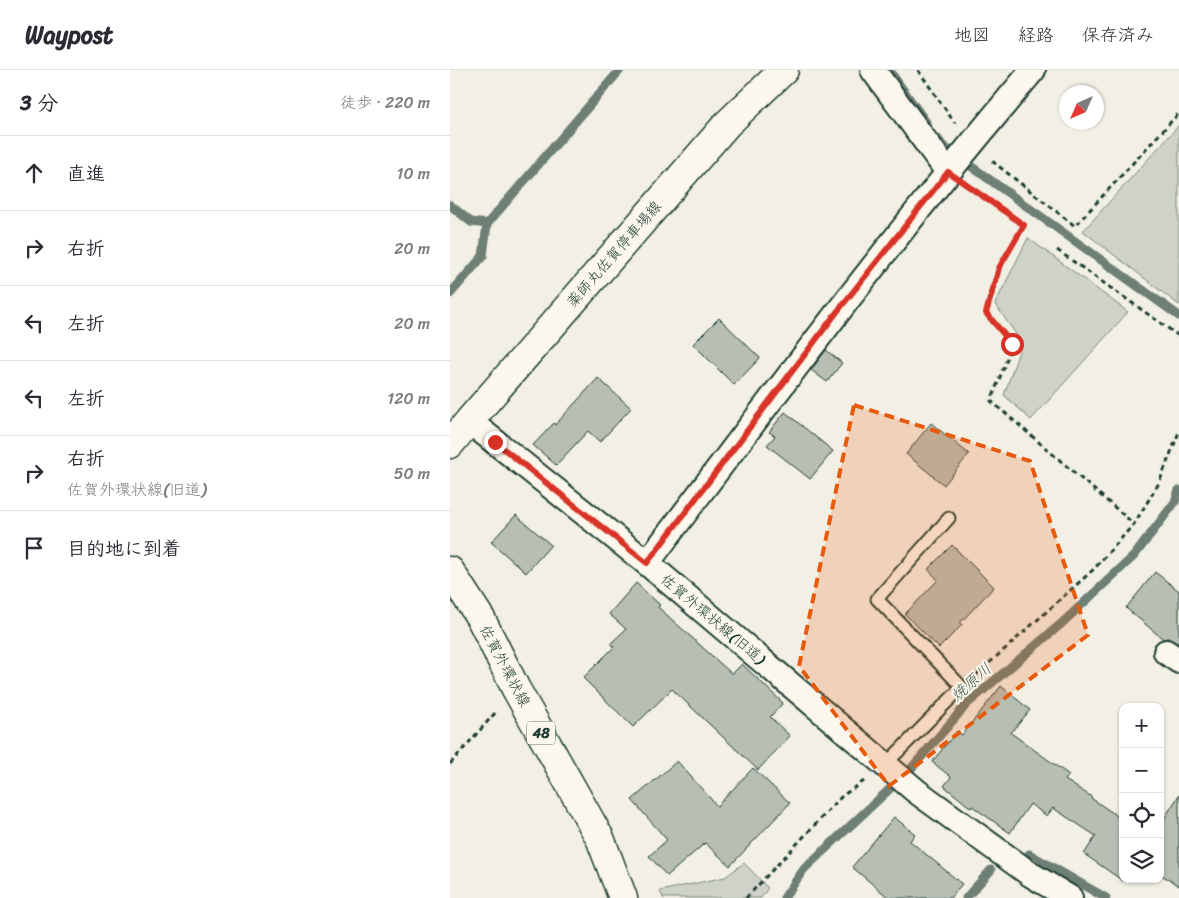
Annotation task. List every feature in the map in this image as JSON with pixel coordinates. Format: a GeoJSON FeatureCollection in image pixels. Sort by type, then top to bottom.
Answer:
{"type":"FeatureCollection","features":[{"type":"Feature","properties":{"kind":"main road","name":"薬師丸佐賀停車場線"},"geometry":{"type":"LineString","coordinates":[[450,444],[728,124],[784,70]]}},
{"type":"Feature","properties":{"kind":"main road","name":"佐賀外環状線"},"geometry":{"type":"LineString","coordinates":[[450,571],[481,619],[516,689],[600,838],[623,898]]}},
{"type":"Feature","properties":{"kind":"street"},"geometry":{"type":"LineString","coordinates":[[873,70],[948,172]]}},
{"type":"Feature","properties":{"kind":"street"},"geometry":{"type":"LineString","coordinates":[[647,563],[831,320],[970,144],[1033,70]]}},
{"type":"Feature","properties":{"kind":"street","name":"佐賀外環状線(旧道)"},"geometry":{"type":"LineString","coordinates":[[469,421],[647,563],[916,791],[1030,874],[1070,898]]}},
{"type":"Feature","properties":{"kind":"lane"},"geometry":{"type":"LineString","coordinates":[[886,764],[962,687],[877,599],[949,518]]}},
{"type":"Feature","properties":{"kind":"path"},"geometry":{"type":"LineString","coordinates":[[918,70],[970,144],[1075,226],[1179,113]]}},
{"type":"Feature","properties":{"kind":"path"},"geometry":{"type":"LineString","coordinates":[[948,172],[1024,225],[999,268],[986,313],[1012,344],[991,402],[1134,524]]}},
{"type":"Feature","properties":{"kind":"path"},"geometry":{"type":"LineString","coordinates":[[1058,250],[1179,336]]}},
{"type":"Feature","properties":{"kind":"path"},"geometry":{"type":"LineString","coordinates":[[962,687],[1094,568],[1134,524],[1159,483],[1179,432]]}},
{"type":"Feature","properties":{"kind":"path"},"geometry":{"type":"LineString","coordinates":[[450,764],[516,689]]}},
{"type":"Feature","properties":{"kind":"path"},"geometry":{"type":"LineString","coordinates":[[746,898],[842,796],[886,764]]}},
{"type":"Feature","properties":{"kind":"highlighted area"},"geometry":{"type":"Polygon","coordinates":[[[854,405],[1030,461],[1088,635],[889,786],[799,666],[854,405]]]}},
{"type":"Feature","properties":{"kind":"shaded area"},"geometry":{"type":"Polygon","coordinates":[[[1179,125],[1179,305],[1083,231],[1179,125]]]}},
{"type":"Feature","properties":{"kind":"shaded area"},"geometry":{"type":"Polygon","coordinates":[[[1028,238],[1128,312],[1031,420],[1004,395],[1022,343],[995,304],[1028,238]]]}},
{"type":"Feature","properties":{"kind":"shaded area"},"geometry":{"type":"Polygon","coordinates":[[[744,863],[768,888],[761,898],[663,898],[660,891],[725,877],[744,863]]]}},
{"type":"Feature","properties":{"kind":"building"},"geometry":{"type":"Polygon","coordinates":[[[719,318],[760,358],[734,385],[693,344],[719,318]]]}},
{"type":"Feature","properties":{"kind":"building"},"geometry":{"type":"Polygon","coordinates":[[[826,350],[842,363],[827,382],[811,370],[826,350]]]}},
{"type":"Feature","properties":{"kind":"building"},"geometry":{"type":"Polygon","coordinates":[[[598,378],[631,408],[600,442],[588,431],[556,465],[533,445],[554,423],[555,425],[598,378]]]}},
{"type":"Feature","properties":{"kind":"building"},"geometry":{"type":"Polygon","coordinates":[[[785,412],[833,451],[810,479],[767,445],[775,436],[769,432],[785,412]]]}},
{"type":"Feature","properties":{"kind":"building"},"geometry":{"type":"Polygon","coordinates":[[[931,423],[969,454],[944,485],[906,454],[931,423]]]}},
{"type":"Feature","properties":{"kind":"building"},"geometry":{"type":"Polygon","coordinates":[[[516,515],[551,545],[526,573],[491,542],[516,515]]]}},
{"type":"Feature","properties":{"kind":"building"},"geometry":{"type":"Polygon","coordinates":[[[952,545],[994,587],[960,623],[962,625],[939,648],[905,614],[938,580],[928,569],[952,545]]]}},
{"type":"Feature","properties":{"kind":"building"},"geometry":{"type":"Polygon","coordinates":[[[1155,572],[1179,591],[1179,644],[1168,638],[1163,639],[1126,608],[1155,572]]]}},
{"type":"Feature","properties":{"kind":"building"},"geometry":{"type":"Polygon","coordinates":[[[636,583],[660,605],[658,607],[732,674],[742,664],[783,703],[770,717],[790,736],[758,770],[672,689],[633,727],[583,678],[614,647],[610,644],[626,629],[609,614],[636,583]]]}},
{"type":"Feature","properties":{"kind":"building"},"geometry":{"type":"Polygon","coordinates":[[[1001,686],[1030,710],[1011,733],[1069,775],[1065,780],[1119,817],[1119,878],[1084,854],[1096,836],[1053,808],[1047,816],[1030,804],[1010,833],[972,806],[971,808],[944,786],[951,777],[932,762],[957,731],[962,735],[1001,686]]]}},
{"type":"Feature","properties":{"kind":"building"},"geometry":{"type":"Polygon","coordinates":[[[677,761],[717,806],[753,768],[790,803],[730,866],[705,843],[667,876],[649,856],[667,840],[632,800],[677,761]]]}},
{"type":"Feature","properties":{"kind":"building"},"geometry":{"type":"Polygon","coordinates":[[[1179,795],[1179,886],[1164,877],[1164,819],[1179,795]]]}},
{"type":"Feature","properties":{"kind":"building"},"geometry":{"type":"Polygon","coordinates":[[[894,817],[915,834],[910,841],[962,884],[950,898],[889,898],[852,867],[894,817]]]}},
{"type":"Feature","properties":{"kind":"waterway"},"geometry":{"type":"LineString","coordinates":[[450,294],[483,256],[487,224],[620,70]]}},
{"type":"Feature","properties":{"kind":"waterway"},"geometry":{"type":"LineString","coordinates":[[889,70],[926,122]]}},
{"type":"Feature","properties":{"kind":"waterway"},"geometry":{"type":"LineString","coordinates":[[938,139],[943,146],[1179,316]]}},
{"type":"Feature","properties":{"kind":"waterway"},"geometry":{"type":"LineString","coordinates":[[450,205],[471,222],[487,224]]}},
{"type":"Feature","properties":{"kind":"waterway","name":"焼原川"},"geometry":{"type":"LineString","coordinates":[[784,898],[804,869],[909,771],[967,704],[1061,624],[1134,556],[1175,502],[1179,490]]}},
{"type":"Feature","properties":{"kind":"waterway"},"geometry":{"type":"LineString","coordinates":[[1029,854],[1106,898]]}},
{"type":"Feature","properties":{"kind":"waterway"},"geometry":{"type":"LineString","coordinates":[[966,898],[991,870]]}},
{"type":"Feature","properties":{"kind":"route"},"geometry":{"type":"LineString","coordinates":[[495,442],[647,563],[837,312],[948,172],[1024,225],[999,268],[986,313],[1012,344]]}}]}
